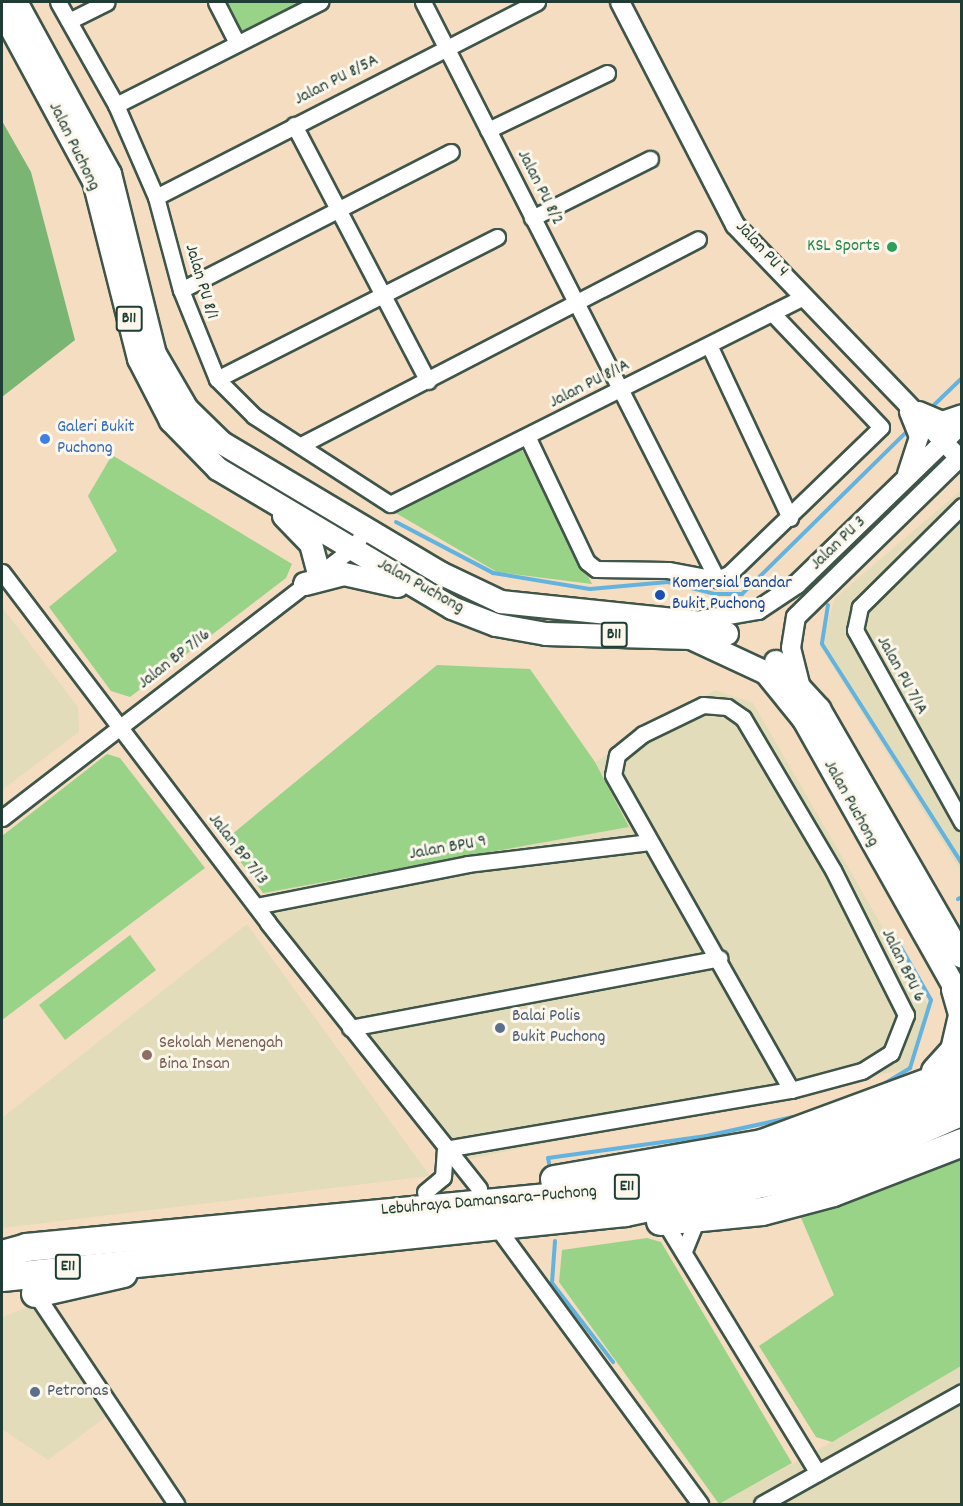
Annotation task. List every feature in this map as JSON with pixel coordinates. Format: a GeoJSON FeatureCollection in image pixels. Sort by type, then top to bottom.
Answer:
{"type":"FeatureCollection","features":[{"type":"Feature","properties":{"kind":"highway"},"geometry":{"type":"LineString","coordinates":[[910,1090],[954,1050],[960,1005]]}},
{"type":"Feature","properties":{"kind":"highway"},"geometry":{"type":"LineString","coordinates":[[277,1221],[425,1192],[479,1188],[621,1169],[762,1143],[910,1090],[962,1062]]}},
{"type":"Feature","properties":{"kind":"highway","name":"Lebuhraya Damansara–Puchong"},"geometry":{"type":"LineString","coordinates":[[2,1254],[277,1221],[598,1192],[736,1168],[843,1139],[962,1086]]}},
{"type":"Feature","properties":{"kind":"highway","name":"Lebuhraya Damansara–Puchong"},"geometry":{"type":"LineString","coordinates":[[2,1277],[496,1226],[580,1220],[834,1168],[962,1112]]}},
{"type":"Feature","properties":{"kind":"highway"},"geometry":{"type":"LineString","coordinates":[[580,1220],[635,1225],[762,1211],[833,1191],[962,1142]]}},
{"type":"Feature","properties":{"kind":"highway"},"geometry":{"type":"LineString","coordinates":[[35,1293],[104,1282],[136,1263]]}},
{"type":"Feature","properties":{"kind":"main road","name":"Jalan Puchong"},"geometry":{"type":"LineString","coordinates":[[16,2],[110,174],[155,354],[187,409],[222,443],[366,528],[501,602],[693,622],[755,648],[800,684],[865,809],[960,1005]]}},
{"type":"Feature","properties":{"kind":"main road","name":"Jalan Puchong"},"geometry":{"type":"LineString","coordinates":[[2,11],[94,181],[144,369],[171,421],[218,469],[354,547],[452,608],[496,625],[546,634],[692,638],[745,659],[786,693],[962,957]]}},
{"type":"Feature","properties":{"kind":"main road"},"geometry":{"type":"LineString","coordinates":[[245,484],[294,524],[310,544],[312,579],[344,574],[382,579],[452,608]]}},
{"type":"Feature","properties":{"kind":"street","name":"Jalan PU 8/1"},"geometry":{"type":"LineString","coordinates":[[58,2],[116,105],[156,197],[181,290],[217,379],[254,416],[301,444],[390,504]]}},
{"type":"Feature","properties":{"kind":"street"},"geometry":{"type":"LineString","coordinates":[[69,21],[107,2]]}},
{"type":"Feature","properties":{"kind":"street"},"geometry":{"type":"LineString","coordinates":[[216,2],[237,43]]}},
{"type":"Feature","properties":{"kind":"street"},"geometry":{"type":"LineString","coordinates":[[116,105],[320,2]]}},
{"type":"Feature","properties":{"kind":"street","name":"Jalan PU 8/2"},"geometry":{"type":"LineString","coordinates":[[423,2],[576,304],[623,390],[717,579]]}},
{"type":"Feature","properties":{"kind":"street","name":"Jalan PU 8/5A"},"geometry":{"type":"LineString","coordinates":[[156,197],[294,124],[537,2]]}},
{"type":"Feature","properties":{"kind":"street","name":"Jalan PU 4"},"geometry":{"type":"LineString","coordinates":[[621,2],[735,225],[904,402],[961,457]]}},
{"type":"Feature","properties":{"kind":"street"},"geometry":{"type":"LineString","coordinates":[[488,130],[607,73]]}},
{"type":"Feature","properties":{"kind":"street"},"geometry":{"type":"LineString","coordinates":[[294,124],[428,381]]}},
{"type":"Feature","properties":{"kind":"street"},"geometry":{"type":"LineString","coordinates":[[181,290],[452,152]]}},
{"type":"Feature","properties":{"kind":"street"},"geometry":{"type":"LineString","coordinates":[[532,218],[650,159]]}},
{"type":"Feature","properties":{"kind":"street"},"geometry":{"type":"LineString","coordinates":[[217,379],[383,297],[497,237]]}},
{"type":"Feature","properties":{"kind":"street"},"geometry":{"type":"LineString","coordinates":[[301,444],[428,381],[698,238]]}},
{"type":"Feature","properties":{"kind":"street","name":"Jalan PU 8/1A"},"geometry":{"type":"LineString","coordinates":[[390,504],[528,438],[805,296]]}},
{"type":"Feature","properties":{"kind":"street"},"geometry":{"type":"LineString","coordinates":[[528,438],[587,562],[596,569],[668,570],[717,579],[790,518],[881,427],[772,313]]}},
{"type":"Feature","properties":{"kind":"street"},"geometry":{"type":"LineString","coordinates":[[709,345],[790,518]]}},
{"type":"Feature","properties":{"kind":"street"},"geometry":{"type":"LineString","coordinates":[[904,402],[932,419],[962,414]]}},
{"type":"Feature","properties":{"kind":"street"},"geometry":{"type":"LineString","coordinates":[[904,402],[919,437],[905,479]]}},
{"type":"Feature","properties":{"kind":"street","name":"Jalan PU 3"},"geometry":{"type":"LineString","coordinates":[[693,622],[736,617],[775,600],[962,424]]}},
{"type":"Feature","properties":{"kind":"street","name":"Jalan PU 3"},"geometry":{"type":"LineString","coordinates":[[800,684],[791,648],[796,617],[961,457]]}},
{"type":"Feature","properties":{"kind":"street","name":"Jalan PU 7/1A"},"geometry":{"type":"LineString","coordinates":[[962,506],[860,608],[855,630],[962,822]]}},
{"type":"Feature","properties":{"kind":"street","name":"Jalan BP 7/16"},"geometry":{"type":"LineString","coordinates":[[2,818],[354,547],[366,528]]}},
{"type":"Feature","properties":{"kind":"street","name":"Jalan BP 7/13"},"geometry":{"type":"LineString","coordinates":[[2,572],[118,728],[350,1028],[479,1188]]}},
{"type":"Feature","properties":{"kind":"street","name":"Jalan BPU 6"},"geometry":{"type":"LineString","coordinates":[[446,1149],[791,1090],[862,1071],[891,1053],[906,1015],[833,870],[743,718],[728,707],[703,705],[678,714],[617,755],[613,775],[649,842]]}},
{"type":"Feature","properties":{"kind":"street"},"geometry":{"type":"LineString","coordinates":[[649,842],[720,958],[791,1090]]}},
{"type":"Feature","properties":{"kind":"street","name":"Jalan BPU 9"},"geometry":{"type":"LineString","coordinates":[[256,906],[468,864],[649,842]]}},
{"type":"Feature","properties":{"kind":"street"},"geometry":{"type":"LineString","coordinates":[[350,1028],[720,958]]}},
{"type":"Feature","properties":{"kind":"street"},"geometry":{"type":"LineString","coordinates":[[425,1192],[443,1177],[446,1149]]}},
{"type":"Feature","properties":{"kind":"street"},"geometry":{"type":"LineString","coordinates":[[684,1251],[701,1218]]}},
{"type":"Feature","properties":{"kind":"street"},"geometry":{"type":"LineString","coordinates":[[664,1221],[818,1473]]}},
{"type":"Feature","properties":{"kind":"street"},"geometry":{"type":"LineString","coordinates":[[496,1226],[700,1504]]}},
{"type":"Feature","properties":{"kind":"street"},"geometry":{"type":"LineString","coordinates":[[35,1293],[176,1504]]}},
{"type":"Feature","properties":{"kind":"street"},"geometry":{"type":"LineString","coordinates":[[762,1504],[962,1392]]}},
{"type":"Feature","properties":{"kind":"shaded area"},"geometry":{"type":"Polygon","coordinates":[[[961,490],[961,871],[820,646],[835,598],[961,490]]]}},
{"type":"Feature","properties":{"kind":"shaded area"},"geometry":{"type":"Polygon","coordinates":[[[2,607],[78,707],[79,732],[2,790],[2,607]]]}},
{"type":"Feature","properties":{"kind":"shaded area"},"geometry":{"type":"Polygon","coordinates":[[[715,690],[753,703],[929,1007],[907,1069],[469,1159],[284,930],[263,893],[629,827],[595,762],[715,690]]]}},
{"type":"Feature","properties":{"kind":"shaded area"},"geometry":{"type":"Polygon","coordinates":[[[247,924],[430,1176],[2,1228],[2,1118],[247,924]]]}},
{"type":"Feature","properties":{"kind":"shaded area"},"geometry":{"type":"Polygon","coordinates":[[[31,1306],[107,1416],[48,1460],[2,1429],[2,1317],[31,1306]]]}},
{"type":"Feature","properties":{"kind":"shaded area"},"geometry":{"type":"Polygon","coordinates":[[[961,1366],[961,1504],[719,1504],[832,1442],[961,1366]]]}},
{"type":"Feature","properties":{"kind":"green space"},"geometry":{"type":"Polygon","coordinates":[[[225,2],[300,2],[240,32],[225,2]]]}},
{"type":"Feature","properties":{"kind":"green space"},"geometry":{"type":"Polygon","coordinates":[[[2,121],[31,172],[75,340],[2,397],[2,121]]]}},
{"type":"Feature","properties":{"kind":"green space"},"geometry":{"type":"Polygon","coordinates":[[[521,448],[592,584],[497,572],[394,512],[521,448]]]}},
{"type":"Feature","properties":{"kind":"green space"},"geometry":{"type":"Polygon","coordinates":[[[112,455],[292,564],[286,578],[130,697],[111,691],[49,607],[117,551],[88,496],[112,455]]]}},
{"type":"Feature","properties":{"kind":"green space"},"geometry":{"type":"Polygon","coordinates":[[[437,665],[530,669],[595,762],[629,827],[263,893],[225,840],[437,665]]]}},
{"type":"Feature","properties":{"kind":"green space"},"geometry":{"type":"Polygon","coordinates":[[[107,754],[120,758],[205,868],[2,1020],[2,836],[107,754]]]}},
{"type":"Feature","properties":{"kind":"green space"},"geometry":{"type":"Polygon","coordinates":[[[130,935],[156,970],[65,1040],[39,1005],[130,935]]]}},
{"type":"Feature","properties":{"kind":"green space"},"geometry":{"type":"Polygon","coordinates":[[[961,1153],[961,1366],[832,1442],[816,1437],[759,1346],[834,1295],[799,1213],[891,1185],[961,1153]]]}},
{"type":"Feature","properties":{"kind":"green space"},"geometry":{"type":"Polygon","coordinates":[[[647,1238],[661,1242],[792,1463],[719,1504],[559,1282],[562,1250],[647,1238]]]}},
{"type":"Feature","properties":{"kind":"waterway"},"geometry":{"type":"LineString","coordinates":[[934,405],[962,378]]}},
{"type":"Feature","properties":{"kind":"waterway"},"geometry":{"type":"LineString","coordinates":[[396,522],[493,573],[590,589],[668,582],[715,594],[742,594],[906,432]]}},
{"type":"Feature","properties":{"kind":"waterway"},"geometry":{"type":"LineString","coordinates":[[828,605],[822,644],[962,864]]}},
{"type":"Feature","properties":{"kind":"waterway"},"geometry":{"type":"LineString","coordinates":[[958,899],[962,897]]}},
{"type":"Feature","properties":{"kind":"waterway"},"geometry":{"type":"LineString","coordinates":[[882,1085],[910,1068],[931,1000],[896,939]]}},
{"type":"Feature","properties":{"kind":"waterway"},"geometry":{"type":"LineString","coordinates":[[550,1169],[548,1158],[706,1136],[793,1117]]}},
{"type":"Feature","properties":{"kind":"waterway"},"geometry":{"type":"LineString","coordinates":[[555,1241],[552,1283],[613,1362]]}},
{"type":"Feature","properties":{"kind":"place","name":"KSL Sports"},"geometry":{"type":"Point","coordinates":[892,247]}},
{"type":"Feature","properties":{"kind":"place","name":"Galeri Bukit Puchong"},"geometry":{"type":"Point","coordinates":[45,439]}},
{"type":"Feature","properties":{"kind":"place","name":"Komersial Bandar Bukit Puchong"},"geometry":{"type":"Point","coordinates":[660,595]}},
{"type":"Feature","properties":{"kind":"place","name":"Balai Polis Bukit Puchong"},"geometry":{"type":"Point","coordinates":[500,1028]}},
{"type":"Feature","properties":{"kind":"place","name":"Sekolah Menengah Bina Insan"},"geometry":{"type":"Point","coordinates":[147,1055]}},
{"type":"Feature","properties":{"kind":"place","name":"Petronas"},"geometry":{"type":"Point","coordinates":[35,1392]}}]}
